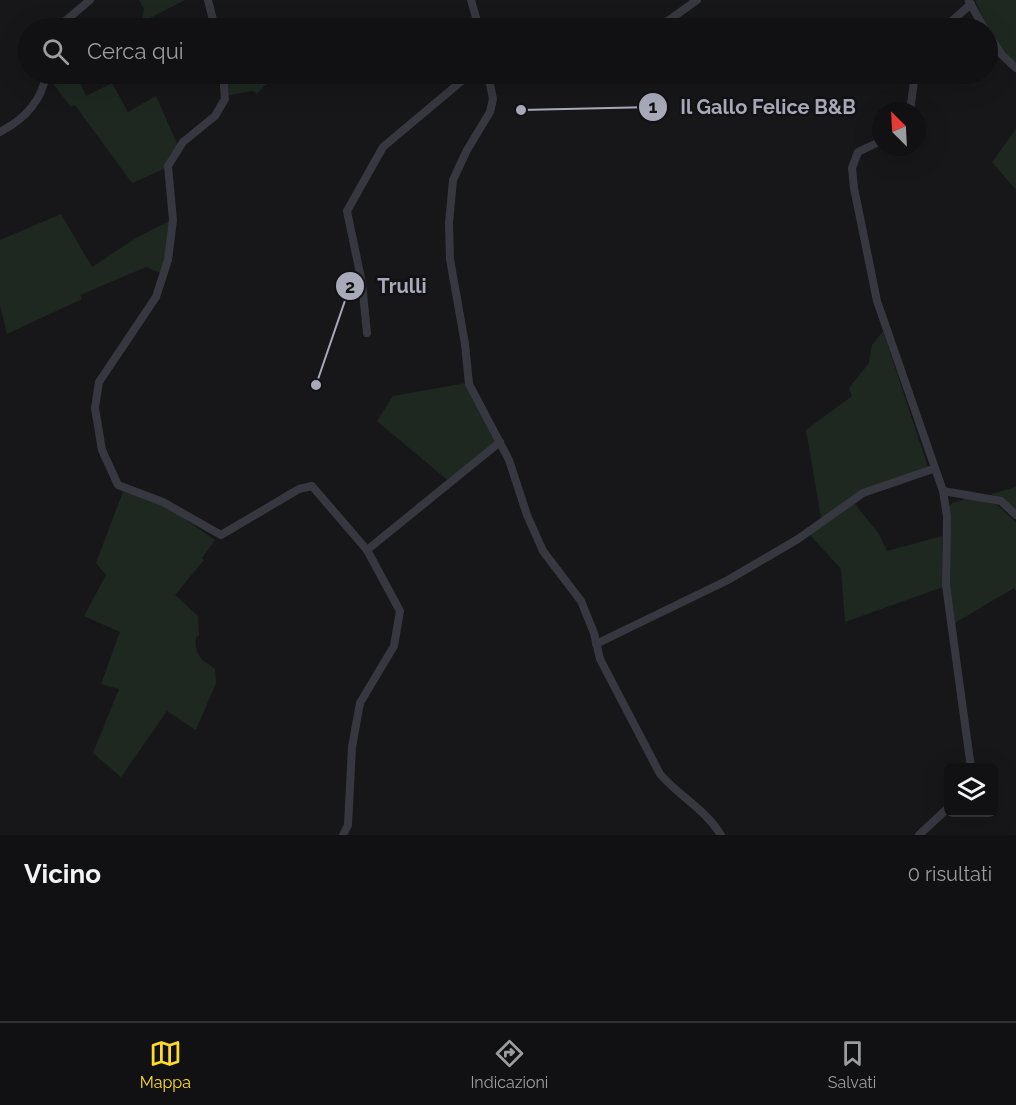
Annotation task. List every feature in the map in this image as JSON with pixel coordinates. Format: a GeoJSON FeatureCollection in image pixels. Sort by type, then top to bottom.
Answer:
{"type":"FeatureCollection","features":[{"type":"Feature","properties":{"kind":"street"},"geometry":{"type":"LineString","coordinates":[[67,18],[90,0]]}},
{"type":"Feature","properties":{"kind":"street"},"geometry":{"type":"LineString","coordinates":[[208,0],[212,18]]}},
{"type":"Feature","properties":{"kind":"street"},"geometry":{"type":"LineString","coordinates":[[471,0],[476,18]]}},
{"type":"Feature","properties":{"kind":"street"},"geometry":{"type":"LineString","coordinates":[[672,18],[697,0]]}},
{"type":"Feature","properties":{"kind":"street"},"geometry":{"type":"LineString","coordinates":[[954,18],[970,2],[979,18]]}},
{"type":"Feature","properties":{"kind":"street"},"geometry":{"type":"LineString","coordinates":[[998,49],[1016,68]]}},
{"type":"Feature","properties":{"kind":"street"},"geometry":{"type":"LineString","coordinates":[[0,132],[10,127],[35,104],[41,95],[44,84]]}},
{"type":"Feature","properties":{"kind":"street"},"geometry":{"type":"LineString","coordinates":[[224,84],[225,99],[215,116],[183,142],[168,166],[173,220],[168,260],[156,297],[99,382],[95,408],[102,450],[118,485],[163,502],[221,535],[299,489],[312,486],[367,550],[400,611],[394,646],[360,703],[352,747],[348,825],[343,835]]}},
{"type":"Feature","properties":{"kind":"street"},"geometry":{"type":"LineString","coordinates":[[367,333],[362,283],[347,211],[383,147],[458,84]]}},
{"type":"Feature","properties":{"kind":"street"},"geometry":{"type":"LineString","coordinates":[[490,84],[493,99],[490,112],[467,150],[453,180],[450,259],[465,344],[469,384],[500,442],[543,551],[581,601],[600,659],[660,774],[672,788],[709,816],[721,835]]}},
{"type":"Feature","properties":{"kind":"street"},"geometry":{"type":"LineString","coordinates":[[911,102],[914,84]]}},
{"type":"Feature","properties":{"kind":"street"},"geometry":{"type":"LineString","coordinates":[[872,145],[858,152],[852,168],[854,188],[877,301],[933,469],[943,491],[946,516],[946,585],[970,763]]}},
{"type":"Feature","properties":{"kind":"street"},"geometry":{"type":"LineString","coordinates":[[367,550],[500,442]]}},
{"type":"Feature","properties":{"kind":"street"},"geometry":{"type":"LineString","coordinates":[[596,644],[728,580],[798,539],[863,493],[933,469]]}},
{"type":"Feature","properties":{"kind":"street"},"geometry":{"type":"LineString","coordinates":[[943,491],[1001,501],[1016,515]]}},
{"type":"Feature","properties":{"kind":"street"},"geometry":{"type":"LineString","coordinates":[[919,835],[944,812]]}},
{"type":"Feature","properties":{"kind":"shaded area"},"geometry":{"type":"Polygon","coordinates":[[[139,0],[185,0],[150,18],[142,18],[144,9],[139,0]]]}},
{"type":"Feature","properties":{"kind":"shaded area"},"geometry":{"type":"Polygon","coordinates":[[[975,0],[1016,0],[1016,65],[998,44],[998,18],[983,18],[975,0]]]}},
{"type":"Feature","properties":{"kind":"shaded area"},"geometry":{"type":"Polygon","coordinates":[[[53,84],[81,84],[86,96],[113,84],[128,112],[156,96],[178,146],[170,154],[164,169],[132,183],[75,105],[71,107],[53,84]]]}},
{"type":"Feature","properties":{"kind":"shaded area"},"geometry":{"type":"Polygon","coordinates":[[[225,84],[268,84],[257,94],[253,91],[226,96],[225,84]]]}},
{"type":"Feature","properties":{"kind":"shaded area"},"geometry":{"type":"Polygon","coordinates":[[[1016,129],[1016,190],[992,162],[1016,129]]]}},
{"type":"Feature","properties":{"kind":"shaded area"},"geometry":{"type":"Polygon","coordinates":[[[61,214],[92,267],[136,238],[171,220],[163,274],[146,267],[80,295],[82,299],[7,334],[0,306],[0,240],[61,214]]]}},
{"type":"Feature","properties":{"kind":"shaded area"},"geometry":{"type":"Polygon","coordinates":[[[883,331],[928,467],[868,489],[821,518],[806,430],[852,396],[849,388],[869,363],[872,345],[883,331]]]}},
{"type":"Feature","properties":{"kind":"shaded area"},"geometry":{"type":"Polygon","coordinates":[[[466,383],[498,446],[451,483],[377,421],[393,396],[466,383]]]}},
{"type":"Feature","properties":{"kind":"shaded area"},"geometry":{"type":"Polygon","coordinates":[[[1016,487],[1016,513],[991,494],[1016,487]]]}},
{"type":"Feature","properties":{"kind":"shaded area"},"geometry":{"type":"Polygon","coordinates":[[[124,489],[169,508],[215,540],[202,558],[204,560],[175,595],[198,616],[197,653],[215,669],[216,683],[196,730],[167,711],[121,777],[93,753],[119,689],[101,684],[120,632],[84,616],[106,575],[96,563],[124,489]]]}},
{"type":"Feature","properties":{"kind":"shaded area"},"geometry":{"type":"Polygon","coordinates":[[[968,498],[997,505],[1016,522],[1016,591],[1014,588],[953,624],[944,564],[947,509],[952,503],[968,498]]]}},
{"type":"Feature","properties":{"kind":"shaded area"},"geometry":{"type":"Polygon","coordinates":[[[854,503],[879,534],[887,551],[942,536],[943,587],[845,622],[841,569],[810,535],[854,503]]]}},
{"type":"Feature","properties":{"kind":"place","name":"Il Gallo Felice B&B"},"geometry":{"type":"Point","coordinates":[521,110]}},
{"type":"Feature","properties":{"kind":"place","name":"Trulli"},"geometry":{"type":"Point","coordinates":[316,385]}}]}
